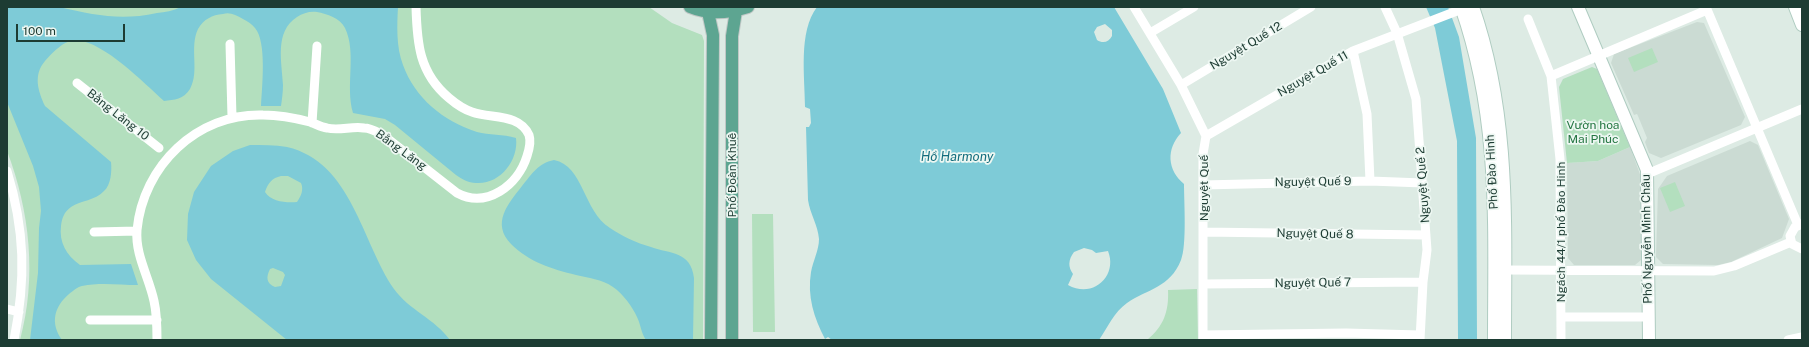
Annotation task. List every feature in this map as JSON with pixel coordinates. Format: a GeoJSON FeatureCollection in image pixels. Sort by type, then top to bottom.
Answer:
{"type":"FeatureCollection","features":[{"type":"Feature","properties":{"kind":"main road"},"geometry":{"type":"LineString","coordinates":[[690,7],[708,12],[722,13],[742,9]]}},
{"type":"Feature","properties":{"kind":"main road","name":"Phố Đoàn Khuê"},"geometry":{"type":"LineString","coordinates":[[732,340],[732,36],[742,9]]}},
{"type":"Feature","properties":{"kind":"main road","name":"Phố Đoàn Khuê"},"geometry":{"type":"LineString","coordinates":[[708,12],[713,35],[711,340]]}},
{"type":"Feature","properties":{"kind":"street","name":"Bằng Lăng"},"geometry":{"type":"LineString","coordinates":[[157,340],[157,320],[154,300],[143,270],[137,231],[147,191],[160,167],[178,146],[204,129],[232,117],[263,114],[284,116],[330,129],[362,127],[372,129],[383,135],[457,193],[467,199],[486,197],[497,193],[507,188],[514,180],[526,160],[530,148],[529,136],[522,125],[512,120],[472,112],[458,106],[444,94],[431,79],[422,61],[417,39],[416,7]]}},
{"type":"Feature","properties":{"kind":"street"},"geometry":{"type":"LineString","coordinates":[[1134,7],[1181,85],[1206,136]]}},
{"type":"Feature","properties":{"kind":"street"},"geometry":{"type":"LineString","coordinates":[[1150,33],[1194,7]]}},
{"type":"Feature","properties":{"kind":"street","name":"Nguyệt Quế 12"},"geometry":{"type":"LineString","coordinates":[[1181,85],[1311,7]]}},
{"type":"Feature","properties":{"kind":"street","name":"Nguyệt Quế 2"},"geometry":{"type":"LineString","coordinates":[[1385,7],[1397,32],[1416,99],[1427,250],[1422,282],[1420,338]]}},
{"type":"Feature","properties":{"kind":"street","name":"Phố Nguyễn Minh Châu"},"geometry":{"type":"LineString","coordinates":[[1578,7],[1644,162],[1647,174],[1649,340]]}},
{"type":"Feature","properties":{"kind":"street"},"geometry":{"type":"LineString","coordinates":[[1794,7],[1802,25]]}},
{"type":"Feature","properties":{"kind":"street","name":"Nguyệt Quế 11"},"geometry":{"type":"LineString","coordinates":[[1206,136],[1353,51],[1397,32],[1463,8]]}},
{"type":"Feature","properties":{"kind":"street","name":"Phố Đào Hinh"},"geometry":{"type":"LineString","coordinates":[[1463,8],[1490,62],[1498,106],[1504,171],[1505,340]]}},
{"type":"Feature","properties":{"kind":"street","name":"Phố Đào Hinh"},"geometry":{"type":"LineString","coordinates":[[1463,8],[1482,81],[1491,140],[1494,190],[1494,340]]}},
{"type":"Feature","properties":{"kind":"street"},"geometry":{"type":"LineString","coordinates":[[1551,76],[1707,8],[1757,128],[1800,224],[1791,232],[1791,242],[1796,247],[1802,249]]}},
{"type":"Feature","properties":{"kind":"street","name":"Ngách 44/1 phố Đào Hinh"},"geometry":{"type":"LineString","coordinates":[[1528,19],[1551,76],[1560,153],[1561,340]]}},
{"type":"Feature","properties":{"kind":"street"},"geometry":{"type":"LineString","coordinates":[[230,44],[232,117]]}},
{"type":"Feature","properties":{"kind":"street"},"geometry":{"type":"LineString","coordinates":[[312,123],[317,46]]}},
{"type":"Feature","properties":{"kind":"street"},"geometry":{"type":"LineString","coordinates":[[1353,51],[1367,114],[1370,181]]}},
{"type":"Feature","properties":{"kind":"street","name":"Bằng Lăng 10"},"geometry":{"type":"LineString","coordinates":[[77,83],[159,148]]}},
{"type":"Feature","properties":{"kind":"street"},"geometry":{"type":"LineString","coordinates":[[1647,174],[1802,109]]}},
{"type":"Feature","properties":{"kind":"street","name":"Nguyệt Quế"},"geometry":{"type":"LineString","coordinates":[[1203,337],[1203,154],[1206,136]]}},
{"type":"Feature","properties":{"kind":"street"},"geometry":{"type":"LineString","coordinates":[[160,167],[159,148],[178,146]]}},
{"type":"Feature","properties":{"kind":"street"},"geometry":{"type":"LineString","coordinates":[[7,171],[9,187],[17,205],[23,267],[19,312],[14,340]]}},
{"type":"Feature","properties":{"kind":"street","name":"Nguyệt Quế 9"},"geometry":{"type":"LineString","coordinates":[[1203,185],[1370,181],[1423,183]]}},
{"type":"Feature","properties":{"kind":"street"},"geometry":{"type":"LineString","coordinates":[[94,232],[137,231]]}},
{"type":"Feature","properties":{"kind":"street","name":"Nguyệt Quế 8"},"geometry":{"type":"LineString","coordinates":[[1203,232],[1426,235]]}},
{"type":"Feature","properties":{"kind":"street"},"geometry":{"type":"LineString","coordinates":[[1505,270],[1719,270],[1791,242]]}},
{"type":"Feature","properties":{"kind":"street","name":"Nguyệt Quế 7"},"geometry":{"type":"LineString","coordinates":[[1203,284],[1422,282]]}},
{"type":"Feature","properties":{"kind":"street"},"geometry":{"type":"LineString","coordinates":[[7,309],[19,312]]}},
{"type":"Feature","properties":{"kind":"street"},"geometry":{"type":"LineString","coordinates":[[1561,317],[1649,317]]}},
{"type":"Feature","properties":{"kind":"street"},"geometry":{"type":"LineString","coordinates":[[90,320],[157,320]]}},
{"type":"Feature","properties":{"kind":"street"},"geometry":{"type":"LineString","coordinates":[[1203,337],[1346,333],[1420,338]]}},
{"type":"Feature","properties":{"kind":"street"},"geometry":{"type":"LineString","coordinates":[[1788,340],[1802,337]]}},
{"type":"Feature","properties":{"kind":"shaded area"},"geometry":{"type":"Polygon","coordinates":[[[1697,22],[1704,23],[1745,117],[1741,125],[1661,158],[1649,153],[1645,142],[1647,138],[1638,116],[1637,114],[1634,115],[1611,63],[1614,54],[1697,22]]]}},
{"type":"Feature","properties":{"kind":"shaded area"},"geometry":{"type":"Polygon","coordinates":[[[1750,141],[1758,145],[1789,219],[1782,238],[1731,262],[1718,265],[1663,264],[1656,257],[1658,189],[1667,176],[1750,141]]]}},
{"type":"Feature","properties":{"kind":"shaded area"},"geometry":{"type":"Polygon","coordinates":[[[1630,147],[1641,177],[1641,260],[1635,265],[1574,265],[1568,258],[1567,163],[1598,161],[1630,147]]]}},
{"type":"Feature","properties":{"kind":"green space"},"geometry":{"type":"Polygon","coordinates":[[[7,7],[649,7],[672,23],[702,35],[704,41],[703,340],[20,340],[25,317],[29,269],[26,221],[15,174],[7,151],[7,7]]]}},
{"type":"Feature","properties":{"kind":"green space"},"geometry":{"type":"Polygon","coordinates":[[[1652,48],[1658,62],[1634,72],[1628,58],[1652,48]]]}},
{"type":"Feature","properties":{"kind":"green space","name":"Vườn hoa Mai Phúc"},"geometry":{"type":"Polygon","coordinates":[[[1592,67],[1597,69],[1630,147],[1598,161],[1567,163],[1559,87],[1563,79],[1592,67]]]}},
{"type":"Feature","properties":{"kind":"green space"},"geometry":{"type":"Polygon","coordinates":[[[1675,182],[1685,206],[1670,212],[1660,188],[1675,182]]]}},
{"type":"Feature","properties":{"kind":"green space"},"geometry":{"type":"Polygon","coordinates":[[[752,214],[773,214],[775,332],[753,332],[752,214]]]}},
{"type":"Feature","properties":{"kind":"green space"},"geometry":{"type":"Polygon","coordinates":[[[1197,289],[1198,340],[1147,340],[1158,329],[1164,318],[1168,305],[1168,290],[1197,289]]]}},
{"type":"Feature","properties":{"kind":"water"},"geometry":{"type":"Polygon","coordinates":[[[53,6],[96,15],[131,17],[169,11],[181,7],[398,7],[397,29],[399,51],[408,77],[415,88],[432,107],[453,122],[477,132],[516,138],[514,155],[511,163],[500,176],[484,183],[470,182],[456,175],[395,125],[385,119],[353,113],[350,92],[351,59],[348,38],[343,25],[329,15],[317,12],[302,14],[290,23],[285,31],[281,48],[283,93],[281,106],[261,106],[263,65],[259,35],[251,24],[233,14],[226,13],[212,17],[200,26],[195,36],[194,44],[195,67],[193,82],[185,95],[171,100],[164,101],[123,64],[99,48],[88,43],[72,40],[63,44],[41,66],[38,77],[40,95],[45,106],[111,162],[111,169],[110,182],[104,191],[96,197],[75,205],[65,213],[61,226],[62,243],[71,257],[80,265],[131,264],[138,285],[96,284],[78,287],[60,304],[55,316],[58,334],[62,340],[30,340],[38,273],[41,211],[39,187],[33,166],[7,102],[7,7],[53,6]]]}},
{"type":"Feature","properties":{"kind":"water","name":"Hồ Harmony"},"geometry":{"type":"Polygon","coordinates":[[[817,7],[1114,7],[1163,89],[1181,133],[1173,146],[1170,159],[1174,172],[1184,184],[1184,244],[1181,260],[1171,277],[1157,287],[1135,298],[1122,307],[1099,340],[832,340],[828,337],[825,339],[812,307],[810,290],[811,272],[819,239],[808,200],[806,127],[809,127],[811,123],[810,109],[805,107],[804,55],[807,29],[811,17],[817,7]],[[1105,24],[1097,27],[1094,32],[1097,40],[1101,42],[1108,41],[1112,36],[1112,30],[1105,24]],[[1084,248],[1074,252],[1070,261],[1070,269],[1073,274],[1068,285],[1077,289],[1094,287],[1101,283],[1109,269],[1110,260],[1108,251],[1096,253],[1092,250],[1084,248]]]}},
{"type":"Feature","properties":{"kind":"water"},"geometry":{"type":"Polygon","coordinates":[[[1426,7],[1448,7],[1459,37],[1476,138],[1477,340],[1458,340],[1457,141],[1435,28],[1426,7]]]}},
{"type":"Feature","properties":{"kind":"water"},"geometry":{"type":"Polygon","coordinates":[[[250,145],[273,145],[287,147],[309,156],[327,169],[341,186],[353,206],[383,270],[394,289],[407,303],[437,326],[450,340],[287,340],[211,279],[196,260],[187,240],[188,214],[194,192],[211,166],[233,151],[250,145]],[[281,176],[271,181],[265,192],[275,200],[297,202],[302,193],[301,183],[288,176],[281,176]],[[273,268],[270,269],[267,277],[268,282],[275,287],[281,286],[285,275],[283,272],[273,268]]]}},
{"type":"Feature","properties":{"kind":"water"},"geometry":{"type":"Polygon","coordinates":[[[554,160],[564,164],[572,171],[594,211],[610,228],[640,243],[678,255],[689,263],[694,278],[693,340],[646,340],[633,309],[624,297],[609,284],[600,280],[567,273],[541,264],[525,256],[511,244],[502,229],[502,221],[507,207],[539,166],[548,161],[554,160]]]}}]}
